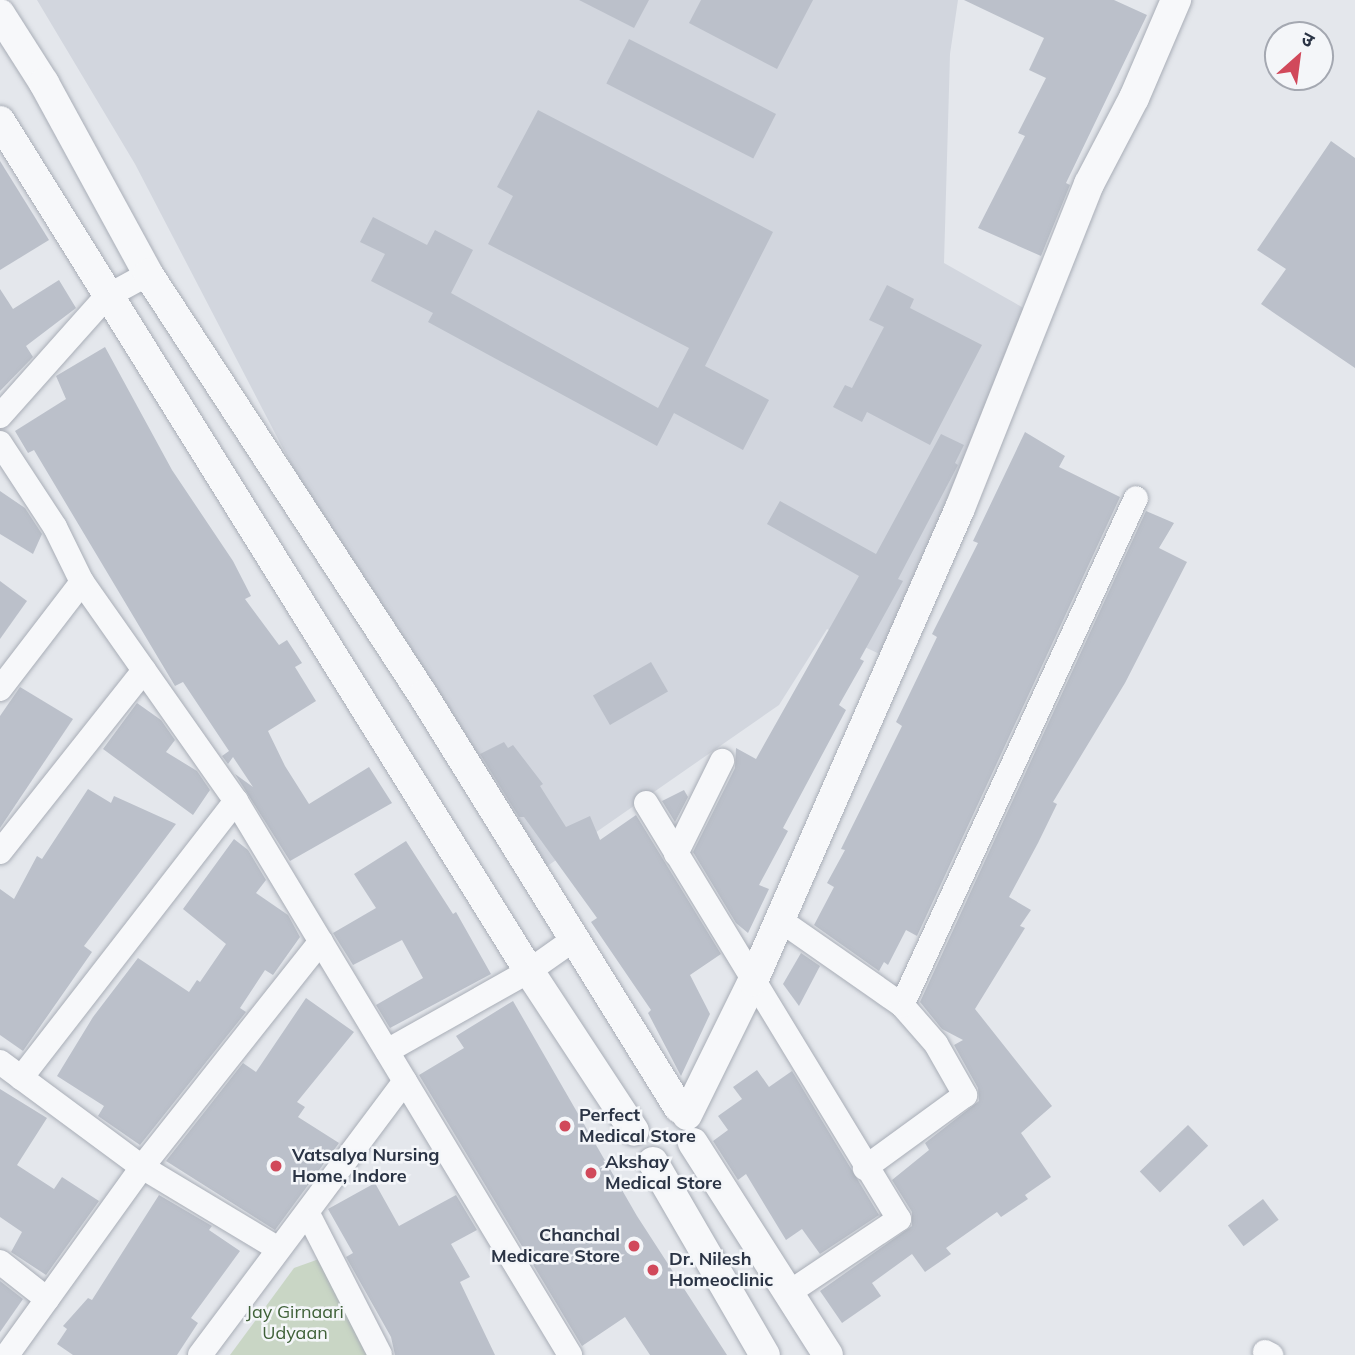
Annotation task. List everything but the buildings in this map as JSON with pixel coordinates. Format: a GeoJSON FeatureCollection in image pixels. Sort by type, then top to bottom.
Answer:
{"type":"FeatureCollection","features":[{"type":"Feature","properties":{"kind":"street"},"geometry":{"type":"LineString","coordinates":[[653,1162],[673,1163],[686,1122],[780,920],[960,508],[1089,184],[1134,98],[1176,0]]}},
{"type":"Feature","properties":{"kind":"street"},"geometry":{"type":"LineString","coordinates":[[0,14],[44,83],[148,274],[423,695],[828,1355]]}},
{"type":"Feature","properties":{"kind":"street"},"geometry":{"type":"LineString","coordinates":[[0,121],[106,297],[280,566],[529,971],[634,1131],[639,1150],[653,1162],[765,1355]]}},
{"type":"Feature","properties":{"kind":"street"},"geometry":{"type":"LineString","coordinates":[[0,416],[106,297],[148,274]]}},
{"type":"Feature","properties":{"kind":"street"},"geometry":{"type":"LineString","coordinates":[[0,443],[55,527],[82,582],[236,801],[570,1355]]}},
{"type":"Feature","properties":{"kind":"street"},"geometry":{"type":"LineString","coordinates":[[902,1005],[1136,498]]}},
{"type":"Feature","properties":{"kind":"street"},"geometry":{"type":"LineString","coordinates":[[0,689],[82,582]]}},
{"type":"Feature","properties":{"kind":"street"},"geometry":{"type":"LineString","coordinates":[[0,852],[144,670]]}},
{"type":"Feature","properties":{"kind":"street"},"geometry":{"type":"LineString","coordinates":[[676,854],[722,761]]}},
{"type":"Feature","properties":{"kind":"street"},"geometry":{"type":"LineString","coordinates":[[21,1078],[236,801]]}},
{"type":"Feature","properties":{"kind":"street"},"geometry":{"type":"LineString","coordinates":[[646,803],[865,1168],[899,1219],[790,1292]]}},
{"type":"Feature","properties":{"kind":"street"},"geometry":{"type":"LineString","coordinates":[[780,920],[902,1005],[936,1044],[965,1095],[865,1168]]}},
{"type":"Feature","properties":{"kind":"street"},"geometry":{"type":"LineString","coordinates":[[387,1051],[529,971],[573,940]]}},
{"type":"Feature","properties":{"kind":"street"},"geometry":{"type":"LineString","coordinates":[[7,1355],[142,1167],[321,941]]}},
{"type":"Feature","properties":{"kind":"street"},"geometry":{"type":"LineString","coordinates":[[0,1062],[142,1167],[277,1248]]}},
{"type":"Feature","properties":{"kind":"street"},"geometry":{"type":"LineString","coordinates":[[200,1355],[277,1248],[308,1214],[405,1081]]}},
{"type":"Feature","properties":{"kind":"street"},"geometry":{"type":"LineString","coordinates":[[634,1131],[650,1107],[686,1122]]}},
{"type":"Feature","properties":{"kind":"street"},"geometry":{"type":"LineString","coordinates":[[308,1214],[380,1355]]}},
{"type":"Feature","properties":{"kind":"street"},"geometry":{"type":"LineString","coordinates":[[0,1262],[47,1299]]}},
{"type":"Feature","properties":{"kind":"shaded area"},"geometry":{"type":"Polygon","coordinates":[[[37,0],[958,0],[950,54],[944,263],[1036,315],[890,659],[827,629],[779,705],[546,867],[326,531],[135,164],[37,0]]]}},
{"type":"Feature","properties":{"kind":"green space","name":"Jay Girnaari Udyaan"},"geometry":{"type":"Polygon","coordinates":[[[319,1259],[368,1355],[230,1355],[294,1268],[319,1259]]]}},
{"type":"Feature","properties":{"kind":"place","name":"Perfect Medical Store"},"geometry":{"type":"Point","coordinates":[565,1126]}},
{"type":"Feature","properties":{"kind":"place","name":"Vatsalya Nursing Home, Indore"},"geometry":{"type":"Point","coordinates":[276,1166]}},
{"type":"Feature","properties":{"kind":"place","name":"Akshay Medical Store"},"geometry":{"type":"Point","coordinates":[591,1173]}},
{"type":"Feature","properties":{"kind":"place","name":"Chanchal Medicare Store"},"geometry":{"type":"Point","coordinates":[634,1246]}},
{"type":"Feature","properties":{"kind":"place","name":"Dr. Nilesh Homeoclinic"},"geometry":{"type":"Point","coordinates":[653,1270]}}]}
